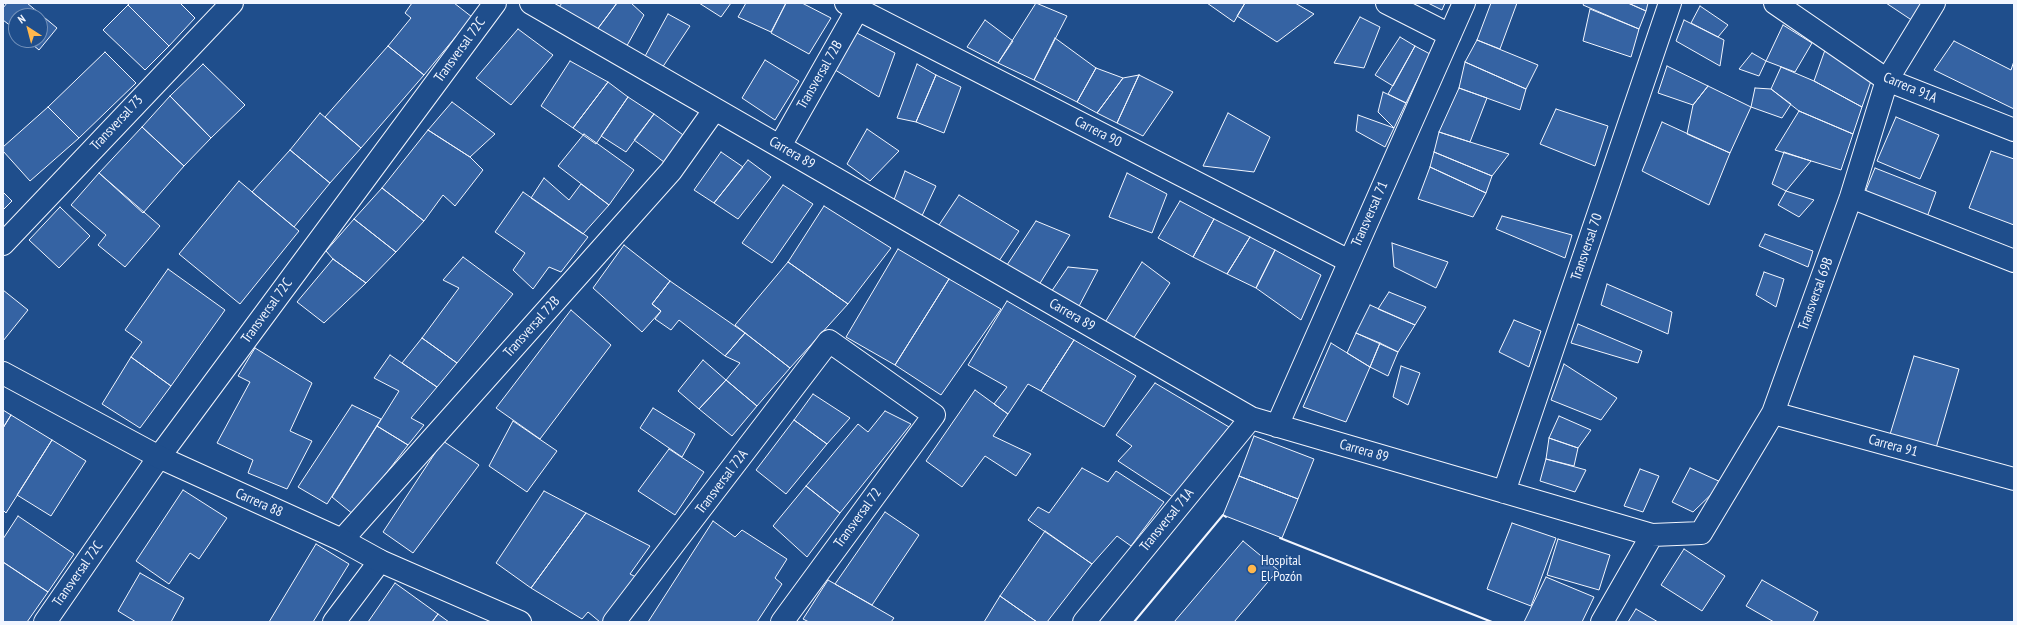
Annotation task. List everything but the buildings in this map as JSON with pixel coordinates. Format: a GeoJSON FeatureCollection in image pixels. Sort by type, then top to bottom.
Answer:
{"type":"FeatureCollection","features":[{"type":"Feature","properties":{"kind":"street","name":"Transversal 73"},"geometry":{"type":"LineString","coordinates":[[3,244],[232,3]]}},
{"type":"Feature","properties":{"kind":"street","name":"Transversal 72C"},"geometry":{"type":"LineString","coordinates":[[45,622],[159,457],[494,3]]}},
{"type":"Feature","properties":{"kind":"street","name":"Carrera 89"},"geometry":{"type":"LineString","coordinates":[[531,3],[1251,418],[1652,535]]}},
{"type":"Feature","properties":{"kind":"street"},"geometry":{"type":"LineString","coordinates":[[1387,3],[1450,35]]}},
{"type":"Feature","properties":{"kind":"street","name":"Transversal 71"},"geometry":{"type":"LineString","coordinates":[[1277,426],[1464,3]]}},
{"type":"Feature","properties":{"kind":"street","name":"Transversal 70"},"geometry":{"type":"LineString","coordinates":[[1504,492],[1670,3]]}},
{"type":"Feature","properties":{"kind":"street","name":"Carrera 91A"},"geometry":{"type":"LineString","coordinates":[[1775,3],[1887,80],[2014,130]]}},
{"type":"Feature","properties":{"kind":"street","name":"Transversal 69B"},"geometry":{"type":"LineString","coordinates":[[1652,535],[1701,533],[1773,413],[1851,197],[1887,80],[1934,3]]}},
{"type":"Feature","properties":{"kind":"street","name":"Transversal 72B"},"geometry":{"type":"LineString","coordinates":[[780,146],[855,5]]}},
{"type":"Feature","properties":{"kind":"street","name":"Carrera 90"},"geometry":{"type":"LineString","coordinates":[[855,5],[1350,261]]}},
{"type":"Feature","properties":{"kind":"street","name":"Transversal 72B"},"geometry":{"type":"LineString","coordinates":[[342,540],[671,171],[715,109]]}},
{"type":"Feature","properties":{"kind":"street"},"geometry":{"type":"LineString","coordinates":[[1851,197],[2014,262]]}},
{"type":"Feature","properties":{"kind":"street","name":"Transversal 72"},"geometry":{"type":"LineString","coordinates":[[782,622],[934,415],[829,341]]}},
{"type":"Feature","properties":{"kind":"street","name":"Transversal 72A"},"geometry":{"type":"LineString","coordinates":[[614,622],[829,341]]}},
{"type":"Feature","properties":{"kind":"street","name":"Carrera 88"},"geometry":{"type":"LineString","coordinates":[[3,374],[159,457],[342,540],[380,561],[520,622]]}},
{"type":"Feature","properties":{"kind":"street","name":"Carrera 91"},"geometry":{"type":"LineString","coordinates":[[1773,413],[2014,479]]}},
{"type":"Feature","properties":{"kind":"street","name":"Transversal 71A"},"geometry":{"type":"LineString","coordinates":[[1084,622],[1251,418]]}},
{"type":"Feature","properties":{"kind":"street"},"geometry":{"type":"LineString","coordinates":[[1602,622],[1652,535]]}},
{"type":"Feature","properties":{"kind":"street"},"geometry":{"type":"LineString","coordinates":[[334,622],[380,561]]}},
{"type":"Feature","properties":{"kind":"wall"},"geometry":{"type":"LineString","coordinates":[[1134,622],[1223,515],[1226,517]]}},
{"type":"Feature","properties":{"kind":"wall"},"geometry":{"type":"LineString","coordinates":[[1280,538],[1492,622]]}},
{"type":"Feature","properties":{"kind":"place","name":"Hospital El Pozón"},"geometry":{"type":"Point","coordinates":[1252,569]}}]}
